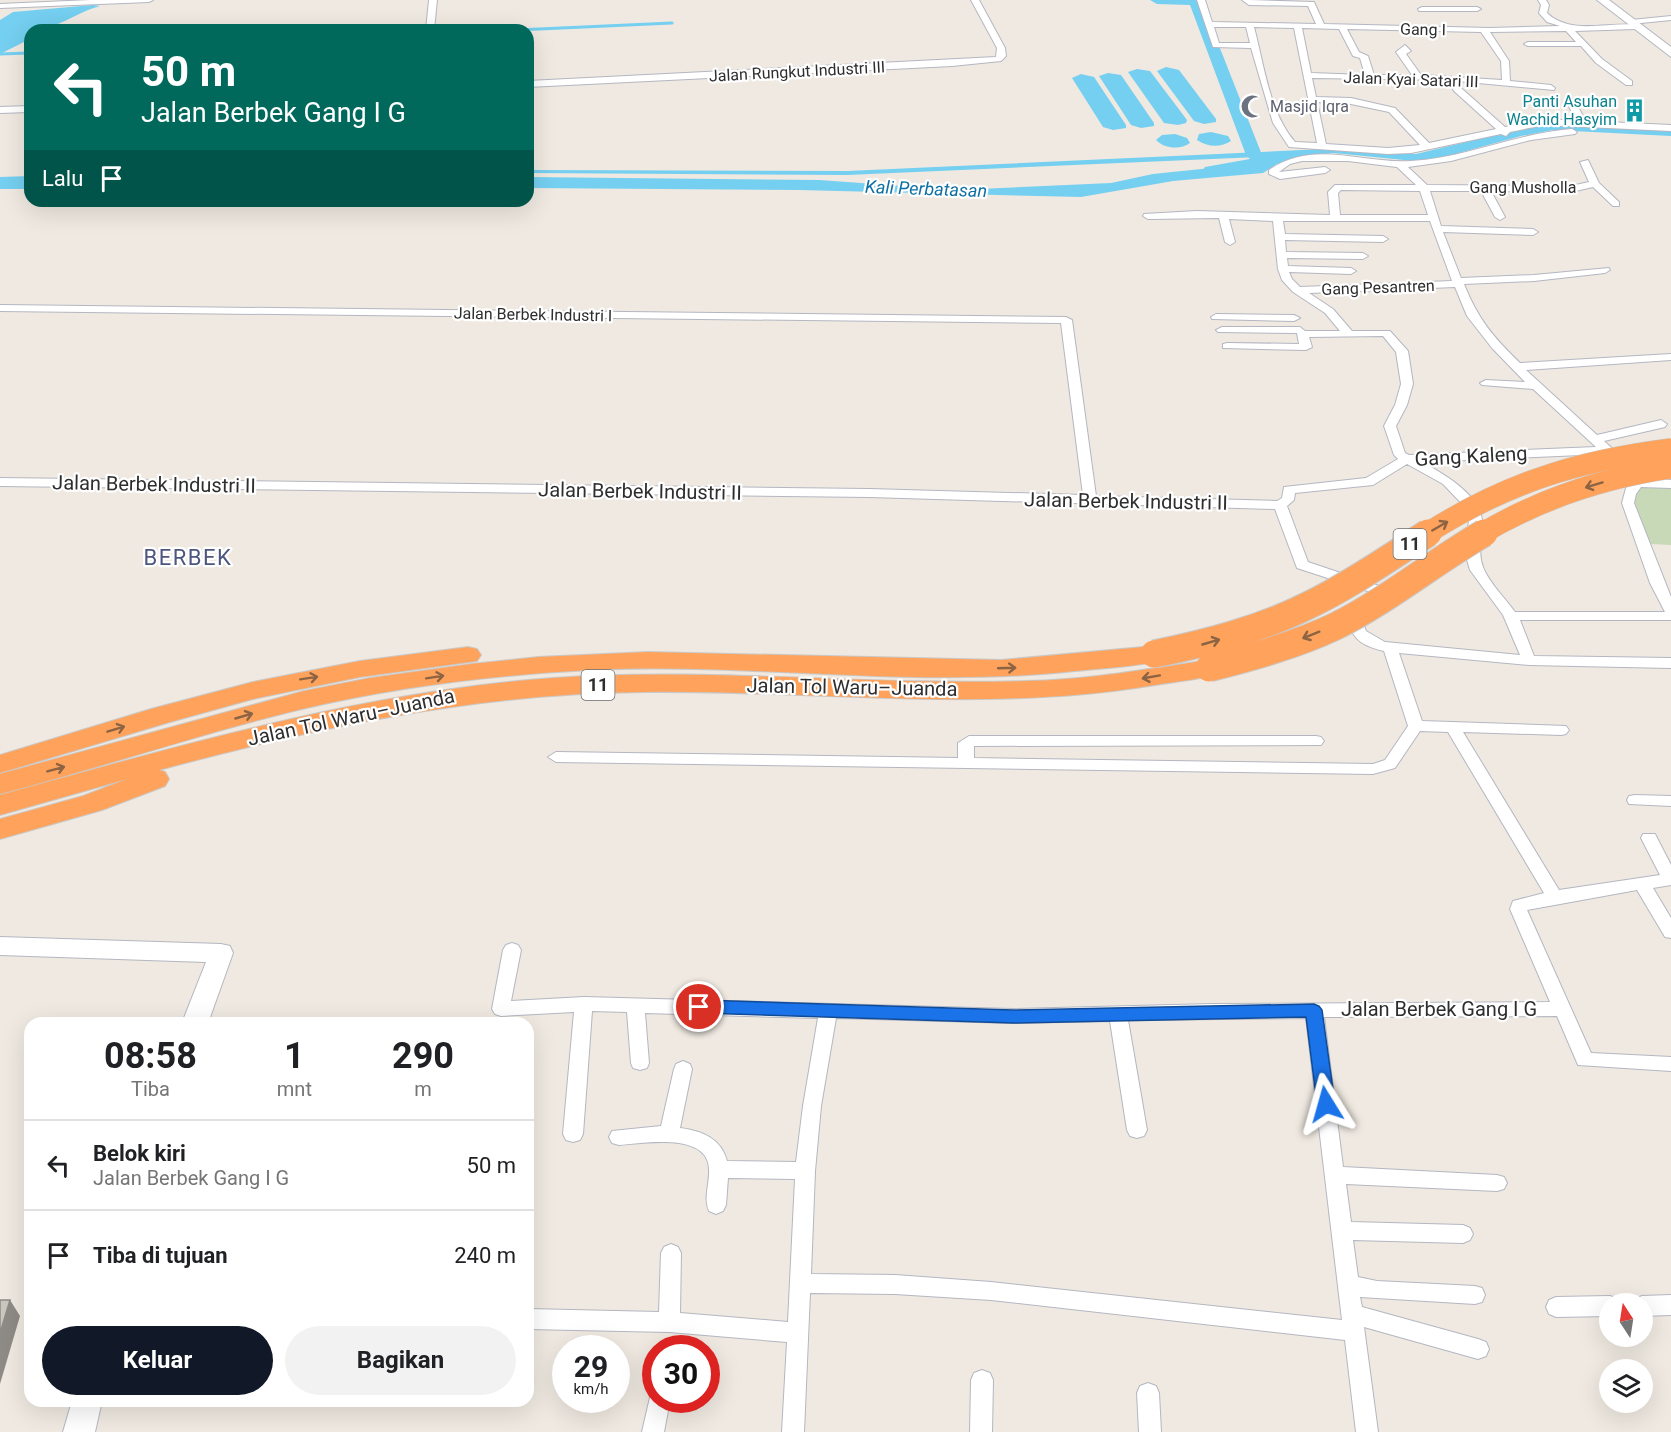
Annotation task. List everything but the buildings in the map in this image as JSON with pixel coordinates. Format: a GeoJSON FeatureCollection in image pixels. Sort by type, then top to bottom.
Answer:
{"type":"FeatureCollection","features":[{"type":"Feature","properties":{"kind":"highway","name":"Jalan Tol Waru–Juanda"},"geometry":{"type":"LineString","coordinates":[[0,784],[273,708],[376,686],[459,674],[540,665],[668,661],[979,669],[1051,667],[1154,654],[1196,646],[1243,632],[1311,604],[1431,530],[1516,485],[1591,463],[1671,449]]}},
{"type":"Feature","properties":{"kind":"highway","name":"Jalan Tol Waru–Juanda"},"geometry":{"type":"LineString","coordinates":[[0,805],[290,728],[389,706],[463,694],[552,687],[635,684],[951,690],[1062,688],[1209,668],[1261,653],[1335,626],[1383,598],[1491,528],[1551,498],[1621,476],[1671,468]]}},
{"type":"Feature","properties":{"kind":"highway"},"geometry":{"type":"LineString","coordinates":[[0,764],[182,709],[294,681],[420,660],[502,652],[600,650],[798,655],[979,669]]}},
{"type":"Feature","properties":{"kind":"highway"},"geometry":{"type":"LineString","coordinates":[[0,822],[155,779],[333,734],[414,719],[529,703],[651,693],[857,694],[951,690]]}},
{"type":"Feature","properties":{"kind":"highway"},"geometry":{"type":"LineString","coordinates":[[0,829],[92,803],[155,779]]}},
{"type":"Feature","properties":{"kind":"street"},"geometry":{"type":"LineString","coordinates":[[0,6],[149,0]]}},
{"type":"Feature","properties":{"kind":"street"},"geometry":{"type":"LineString","coordinates":[[431,24],[434,0]]}},
{"type":"Feature","properties":{"kind":"street","name":"Jalan Rungkut Industri III"},"geometry":{"type":"LineString","coordinates":[[534,84],[941,64],[998,59],[1003,54],[1001,48],[975,0]]}},
{"type":"Feature","properties":{"kind":"street"},"geometry":{"type":"LineString","coordinates":[[1201,0],[1217,45],[1256,46]]}},
{"type":"Feature","properties":{"kind":"street"},"geometry":{"type":"LineString","coordinates":[[1246,0],[1248,3],[1311,4],[1321,26]]}},
{"type":"Feature","properties":{"kind":"street"},"geometry":{"type":"LineString","coordinates":[[1422,9],[1477,9],[1469,0]]}},
{"type":"Feature","properties":{"kind":"street"},"geometry":{"type":"LineString","coordinates":[[1542,0],[1545,5],[1543,13],[1569,29],[1599,61],[1629,83]]}},
{"type":"Feature","properties":{"kind":"street"},"geometry":{"type":"LineString","coordinates":[[1602,0],[1669,51]]}},
{"type":"Feature","properties":{"kind":"street","name":"Gang I"},"geometry":{"type":"LineString","coordinates":[[1209,24],[1484,30],[1569,29],[1633,25],[1671,18]]}},
{"type":"Feature","properties":{"kind":"street"},"geometry":{"type":"LineString","coordinates":[[1249,24],[1274,114],[1290,145],[1388,151],[1428,148],[1544,122],[1671,128]]}},
{"type":"Feature","properties":{"kind":"street"},"geometry":{"type":"LineString","coordinates":[[1297,25],[1322,146]]}},
{"type":"Feature","properties":{"kind":"street"},"geometry":{"type":"LineString","coordinates":[[1341,26],[1356,54],[1364,56],[1370,78]]}},
{"type":"Feature","properties":{"kind":"street"},"geometry":{"type":"LineString","coordinates":[[1484,30],[1505,61],[1506,82]]}},
{"type":"Feature","properties":{"kind":"street"},"geometry":{"type":"LineString","coordinates":[[1528,44],[1582,44]]}},
{"type":"Feature","properties":{"kind":"street"},"geometry":{"type":"LineString","coordinates":[[1406,47],[1407,51],[1400,52],[1419,78]]}},
{"type":"Feature","properties":{"kind":"street","name":"Jalan Kyai Satari III"},"geometry":{"type":"LineString","coordinates":[[1307,75],[1506,82],[1551,88]]}},
{"type":"Feature","properties":{"kind":"street"},"geometry":{"type":"LineString","coordinates":[[1452,80],[1457,89],[1502,131],[1519,139]]}},
{"type":"Feature","properties":{"kind":"street"},"geometry":{"type":"LineString","coordinates":[[1312,99],[1351,101],[1392,110],[1428,148]]}},
{"type":"Feature","properties":{"kind":"street"},"geometry":{"type":"LineString","coordinates":[[1570,100],[1582,123]]}},
{"type":"Feature","properties":{"kind":"street"},"geometry":{"type":"LineString","coordinates":[[0,110],[24,108]]}},
{"type":"Feature","properties":{"kind":"street"},"geometry":{"type":"LineString","coordinates":[[1325,170],[1280,176],[1272,172],[1287,162],[1323,157],[1401,165],[1445,161],[1519,139],[1564,132],[1671,137]]}},
{"type":"Feature","properties":{"kind":"street","name":"Gang Musholla"},"geometry":{"type":"LineString","coordinates":[[1335,218],[1333,192],[1338,188],[1557,190],[1595,184],[1585,162]]}},
{"type":"Feature","properties":{"kind":"street"},"geometry":{"type":"LineString","coordinates":[[1401,165],[1424,187],[1435,223],[1471,314],[1535,386],[1645,483]]}},
{"type":"Feature","properties":{"kind":"street"},"geometry":{"type":"LineString","coordinates":[[1595,184],[1616,204]]}},
{"type":"Feature","properties":{"kind":"street"},"geometry":{"type":"LineString","coordinates":[[1484,188],[1500,217]]}},
{"type":"Feature","properties":{"kind":"street"},"geometry":{"type":"LineString","coordinates":[[1148,216],[1179,214],[1335,218],[1435,223],[1533,232]]}},
{"type":"Feature","properties":{"kind":"street"},"geometry":{"type":"LineString","coordinates":[[1223,215],[1230,242]]}},
{"type":"Feature","properties":{"kind":"street"},"geometry":{"type":"LineString","coordinates":[[1278,218],[1282,237],[1283,269],[1287,280],[1297,290],[1329,311],[1349,334]]}},
{"type":"Feature","properties":{"kind":"street"},"geometry":{"type":"LineString","coordinates":[[1282,237],[1383,239]]}},
{"type":"Feature","properties":{"kind":"street"},"geometry":{"type":"LineString","coordinates":[[1282,255],[1364,256]]}},
{"type":"Feature","properties":{"kind":"street"},"geometry":{"type":"LineString","coordinates":[[1283,269],[1351,271]]}},
{"type":"Feature","properties":{"kind":"street","name":"Gang Pesantren"},"geometry":{"type":"LineString","coordinates":[[1297,290],[1534,278],[1605,270]]}},
{"type":"Feature","properties":{"kind":"street","name":"Jalan Berbek Industri I"},"geometry":{"type":"LineString","coordinates":[[0,308],[1066,320],[1090,501]]}},
{"type":"Feature","properties":{"kind":"street"},"geometry":{"type":"LineString","coordinates":[[1216,317],[1293,317],[1306,347],[1227,346]]}},
{"type":"Feature","properties":{"kind":"street"},"geometry":{"type":"LineString","coordinates":[[1222,330],[1386,333],[1402,351],[1406,369],[1407,384],[1401,405],[1390,426],[1400,455],[1447,481],[1469,504],[1476,520],[1472,553],[1477,570],[1511,616],[1529,660]]}},
{"type":"Feature","properties":{"kind":"street"},"geometry":{"type":"LineString","coordinates":[[1516,367],[1671,357]]}},
{"type":"Feature","properties":{"kind":"street"},"geometry":{"type":"LineString","coordinates":[[1486,383],[1535,386]]}},
{"type":"Feature","properties":{"kind":"street"},"geometry":{"type":"LineString","coordinates":[[1595,439],[1661,424]]}},
{"type":"Feature","properties":{"kind":"street","name":"Gang Kaleng"},"geometry":{"type":"LineString","coordinates":[[1280,506],[1288,500],[1289,490],[1370,482],[1406,459],[1609,451],[1671,442]]}},
{"type":"Feature","properties":{"kind":"street","name":"Jalan Berbek Industri II"},"geometry":{"type":"LineString","coordinates":[[0,482],[869,494],[1280,506]]}},
{"type":"Feature","properties":{"kind":"street"},"geometry":{"type":"LineString","coordinates":[[1511,616],[1671,611],[1657,583],[1628,503],[1629,491],[1633,485],[1671,484]]}},
{"type":"Feature","properties":{"kind":"street"},"geometry":{"type":"LineString","coordinates":[[1280,506],[1302,565],[1388,593],[1394,597],[1356,622],[1356,628],[1370,643],[1390,648],[1529,660],[1671,663]]}},
{"type":"Feature","properties":{"kind":"street"},"geometry":{"type":"LineString","coordinates":[[1390,648],[1416,726]]}},
{"type":"Feature","properties":{"kind":"street"},"geometry":{"type":"LineString","coordinates":[[1416,726],[1561,730]]}},
{"type":"Feature","properties":{"kind":"street"},"geometry":{"type":"LineString","coordinates":[[556,757],[1373,769],[1390,764],[1416,726]]}},
{"type":"Feature","properties":{"kind":"street"},"geometry":{"type":"LineString","coordinates":[[1453,728],[1555,897]]}},
{"type":"Feature","properties":{"kind":"street"},"geometry":{"type":"LineString","coordinates":[[966,762],[966,743],[969,741],[1316,741]]}},
{"type":"Feature","properties":{"kind":"street"},"geometry":{"type":"LineString","coordinates":[[1635,800],[1671,801]]}},
{"type":"Feature","properties":{"kind":"street"},"geometry":{"type":"LineString","coordinates":[[1649,838],[1670,879],[1555,897],[1519,905],[1518,909],[1586,1060],[1671,1064]]}},
{"type":"Feature","properties":{"kind":"street"},"geometry":{"type":"LineString","coordinates":[[1641,882],[1671,932]]}},
{"type":"Feature","properties":{"kind":"street"},"geometry":{"type":"LineString","coordinates":[[0,946],[221,953],[197,1017]]}},
{"type":"Feature","properties":{"kind":"street","name":"Jalan Berbek Gang I G"},"geometry":{"type":"LineString","coordinates":[[512,950],[501,1008],[584,1004],[1013,1016],[1314,1010],[1564,1009]]}},
{"type":"Feature","properties":{"kind":"street"},"geometry":{"type":"LineString","coordinates":[[573,1134],[577,1065],[584,1004]]}},
{"type":"Feature","properties":{"kind":"street"},"geometry":{"type":"LineString","coordinates":[[635,1005],[640,1063]]}},
{"type":"Feature","properties":{"kind":"street"},"geometry":{"type":"LineString","coordinates":[[1314,1010],[1367,1432]]}},
{"type":"Feature","properties":{"kind":"street"},"geometry":{"type":"LineString","coordinates":[[793,1432],[805,1171],[812,1106],[828,1011]]}},
{"type":"Feature","properties":{"kind":"street"},"geometry":{"type":"LineString","coordinates":[[1119,1014],[1137,1130]]}},
{"type":"Feature","properties":{"kind":"street"},"geometry":{"type":"LineString","coordinates":[[669,1134],[683,1070]]}},
{"type":"Feature","properties":{"kind":"street"},"geometry":{"type":"LineString","coordinates":[[619,1137],[669,1134],[704,1142],[715,1152],[719,1169],[716,1205]]}},
{"type":"Feature","properties":{"kind":"street"},"geometry":{"type":"LineString","coordinates":[[719,1169],[805,1171]]}},
{"type":"Feature","properties":{"kind":"street"},"geometry":{"type":"LineString","coordinates":[[1335,1175],[1497,1183]]}},
{"type":"Feature","properties":{"kind":"street"},"geometry":{"type":"LineString","coordinates":[[1342,1231],[1463,1234]]}},
{"type":"Feature","properties":{"kind":"street"},"geometry":{"type":"LineString","coordinates":[[669,1322],[671,1253]]}},
{"type":"Feature","properties":{"kind":"street"},"geometry":{"type":"LineString","coordinates":[[800,1284],[856,1282],[937,1286],[1174,1309],[1354,1322],[1478,1349]]}},
{"type":"Feature","properties":{"kind":"street"},"geometry":{"type":"LineString","coordinates":[[1348,1285],[1377,1290],[1475,1295]]}},
{"type":"Feature","properties":{"kind":"street"},"geometry":{"type":"LineString","coordinates":[[1653,1306],[1671,1305]]}},
{"type":"Feature","properties":{"kind":"street"},"geometry":{"type":"LineString","coordinates":[[1556,1307],[1599,1306]]}},
{"type":"Feature","properties":{"kind":"street"},"geometry":{"type":"LineString","coordinates":[[534,1318],[669,1322],[796,1333]]}},
{"type":"Feature","properties":{"kind":"street"},"geometry":{"type":"LineString","coordinates":[[981,1432],[982,1380]]}},
{"type":"Feature","properties":{"kind":"street"},"geometry":{"type":"LineString","coordinates":[[1148,1393],[1150,1432]]}},
{"type":"Feature","properties":{"kind":"street"},"geometry":{"type":"LineString","coordinates":[[79,1432],[85,1407]]}},
{"type":"Feature","properties":{"kind":"street"},"geometry":{"type":"LineString","coordinates":[[653,1432],[657,1413]]}},
{"type":"Feature","properties":{"kind":"green space"},"geometry":{"type":"Polygon","coordinates":[[[1671,488],[1671,545],[1650,544],[1631,504],[1636,489],[1671,488]]]}},
{"type":"Feature","properties":{"kind":"water"},"geometry":{"type":"Polygon","coordinates":[[[100,6],[57,24],[24,24],[24,42],[0,54],[0,20],[13,12],[100,6]]]}},
{"type":"Feature","properties":{"kind":"water"},"geometry":{"type":"Polygon","coordinates":[[[1166,67],[1179,70],[1216,122],[1204,124],[1194,121],[1157,71],[1166,67]]]}},
{"type":"Feature","properties":{"kind":"water"},"geometry":{"type":"Polygon","coordinates":[[[1137,69],[1150,71],[1187,120],[1186,123],[1178,125],[1164,123],[1128,72],[1137,69]]]}},
{"type":"Feature","properties":{"kind":"water"},"geometry":{"type":"Polygon","coordinates":[[[1108,73],[1121,75],[1154,126],[1141,128],[1131,125],[1099,76],[1108,73]]]}},
{"type":"Feature","properties":{"kind":"water"},"geometry":{"type":"Polygon","coordinates":[[[1081,74],[1094,77],[1126,128],[1113,130],[1103,127],[1072,78],[1081,74]]]}},
{"type":"Feature","properties":{"kind":"water","name":"Kali Perbatasan"},"geometry":{"type":"Polygon","coordinates":[[[1549,124],[1671,130],[1671,136],[1553,130],[1521,136],[1437,159],[1414,161],[1334,153],[1304,156],[1277,164],[1263,173],[1173,181],[1081,197],[799,190],[534,188],[534,177],[819,180],[958,190],[1111,183],[1153,174],[1260,163],[1258,157],[847,175],[534,173],[534,170],[848,171],[1324,149],[1416,154],[1549,124]]]}},
{"type":"Feature","properties":{"kind":"water"},"geometry":{"type":"Polygon","coordinates":[[[1211,132],[1228,136],[1231,141],[1214,146],[1197,140],[1199,134],[1211,132]]]}},
{"type":"Feature","properties":{"kind":"water"},"geometry":{"type":"Polygon","coordinates":[[[1175,134],[1187,138],[1190,143],[1173,148],[1156,140],[1162,135],[1175,134]]]}},
{"type":"Feature","properties":{"kind":"water"},"geometry":{"type":"Polygon","coordinates":[[[24,176],[24,189],[0,189],[0,177],[24,176]]]}},
{"type":"Feature","properties":{"kind":"waterway"},"geometry":{"type":"LineString","coordinates":[[1157,0],[1195,1],[1254,155]]}},
{"type":"Feature","properties":{"kind":"waterway"},"geometry":{"type":"LineString","coordinates":[[534,29],[672,23]]}},
{"type":"Feature","properties":{"kind":"waterway"},"geometry":{"type":"LineString","coordinates":[[0,54],[24,53]]}},
{"type":"Feature","properties":{"kind":"waterway","name":"Kali Perbatasan"},"geometry":{"type":"LineString","coordinates":[[1211,170],[1294,156]]}},
{"type":"Feature","properties":{"kind":"place","name":"Masjid Iqra"},"geometry":{"type":"Point","coordinates":[1252,106]}},
{"type":"Feature","properties":{"kind":"place","name":"Panti Asuhan Wachid Hasyim"},"geometry":{"type":"Point","coordinates":[1635,110]}},
{"type":"Feature","properties":{"kind":"district","name":"BERBEK"},"geometry":{"type":"Point","coordinates":[188,557]}},
{"type":"Feature","properties":{"kind":"route"},"geometry":{"type":"LineString","coordinates":[[699,1007],[1013,1016],[1314,1010],[1326,1104]]}}]}
